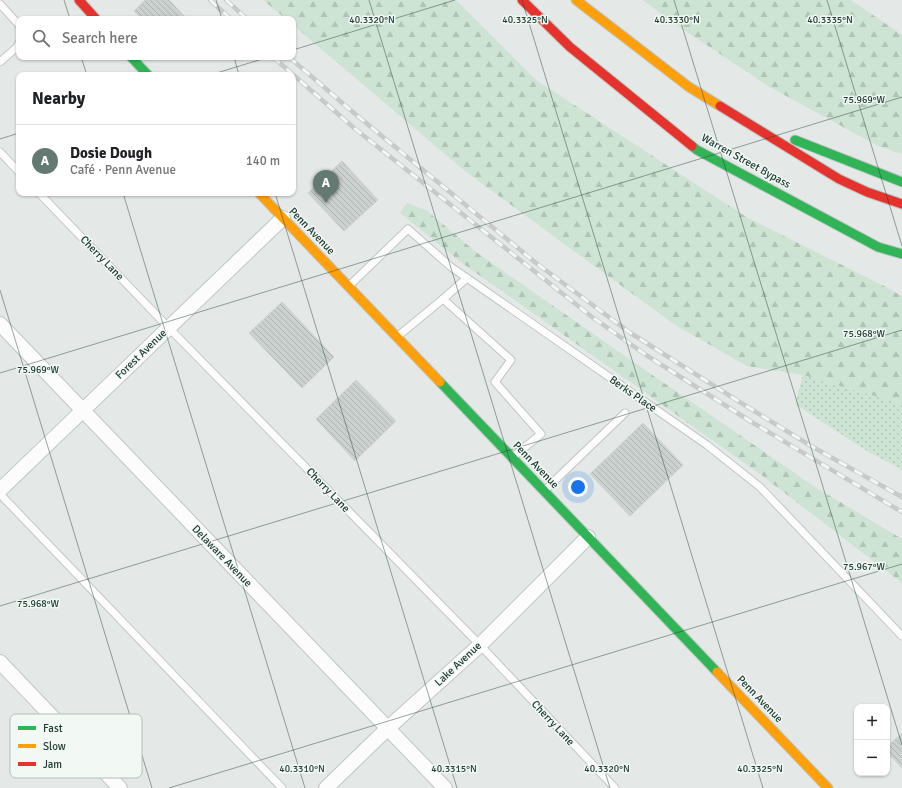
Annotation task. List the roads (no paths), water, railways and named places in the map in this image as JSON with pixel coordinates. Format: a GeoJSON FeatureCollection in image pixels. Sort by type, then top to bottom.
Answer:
{"type":"FeatureCollection","features":[{"type":"Feature","properties":{"kind":"main road"},"geometry":{"type":"LineString","coordinates":[[79,0],[93,16]]}},
{"type":"Feature","properties":{"kind":"main road"},"geometry":{"type":"LineString","coordinates":[[513,0],[570,46]]}},
{"type":"Feature","properties":{"kind":"main road","name":"Warren Street Bypass"},"geometry":{"type":"LineString","coordinates":[[522,0],[570,46],[697,150],[878,246],[902,254]]}},
{"type":"Feature","properties":{"kind":"main road"},"geometry":{"type":"LineString","coordinates":[[576,0],[689,87],[839,179],[867,192],[902,204]]}},
{"type":"Feature","properties":{"kind":"main road"},"geometry":{"type":"LineString","coordinates":[[133,60],[145,72]]}},
{"type":"Feature","properties":{"kind":"main road"},"geometry":{"type":"LineString","coordinates":[[744,120],[902,182]]}},
{"type":"Feature","properties":{"kind":"main road","name":"Penn Avenue"},"geometry":{"type":"LineString","coordinates":[[262,196],[828,788]]}},
{"type":"Feature","properties":{"kind":"street","name":"Forest Avenue"},"geometry":{"type":"LineString","coordinates":[[0,490],[283,218]]}},
{"type":"Feature","properties":{"kind":"street","name":"Delaware Avenue"},"geometry":{"type":"LineString","coordinates":[[0,324],[445,788]]}},
{"type":"Feature","properties":{"kind":"street","name":"Lake Avenue"},"geometry":{"type":"LineString","coordinates":[[326,788],[387,729],[480,645],[588,537]]}},
{"type":"Feature","properties":{"kind":"street"},"geometry":{"type":"LineString","coordinates":[[0,662],[50,714]]}},
{"type":"Feature","properties":{"kind":"street"},"geometry":{"type":"LineString","coordinates":[[110,778],[120,788]]}},
{"type":"Feature","properties":{"kind":"lane"},"geometry":{"type":"LineString","coordinates":[[0,4],[16,22]]}},
{"type":"Feature","properties":{"kind":"lane"},"geometry":{"type":"LineString","coordinates":[[0,62],[16,49]]}},
{"type":"Feature","properties":{"kind":"lane"},"geometry":{"type":"LineString","coordinates":[[0,152],[16,169]]}},
{"type":"Feature","properties":{"kind":"lane","name":"Cherry Lane"},"geometry":{"type":"LineString","coordinates":[[42,196],[169,328],[480,645],[615,788]]}},
{"type":"Feature","properties":{"kind":"lane","name":"Berks Place"},"geometry":{"type":"LineString","coordinates":[[348,286],[408,229],[451,267],[707,445],[760,488],[902,636]]}},
{"type":"Feature","properties":{"kind":"lane"},"geometry":{"type":"LineString","coordinates":[[396,337],[467,278]]}},
{"type":"Feature","properties":{"kind":"lane"},"geometry":{"type":"LineString","coordinates":[[443,299],[511,360],[495,382],[541,434],[512,458]]}},
{"type":"Feature","properties":{"kind":"lane"},"geometry":{"type":"LineString","coordinates":[[544,491],[625,413]]}},
{"type":"Feature","properties":{"kind":"lane"},"geometry":{"type":"LineString","coordinates":[[0,494],[282,788]]}},
{"type":"Feature","properties":{"kind":"railway"},"geometry":{"type":"LineString","coordinates":[[210,0],[228,16]]}},
{"type":"Feature","properties":{"kind":"railway"},"geometry":{"type":"LineString","coordinates":[[226,0],[244,16]]}},
{"type":"Feature","properties":{"kind":"railway"},"geometry":{"type":"LineString","coordinates":[[276,60],[290,72]]}},
{"type":"Feature","properties":{"kind":"railway"},"geometry":{"type":"LineString","coordinates":[[292,60],[354,113],[536,263],[629,332],[811,446],[902,497]]}},
{"type":"Feature","properties":{"kind":"railway"},"geometry":{"type":"LineString","coordinates":[[296,77],[354,128],[592,317],[646,355],[750,421],[902,512]]}},
{"type":"Feature","properties":{"kind":"place","name":"Dosie Dough"},"geometry":{"type":"Point","coordinates":[326,203]}}]}
